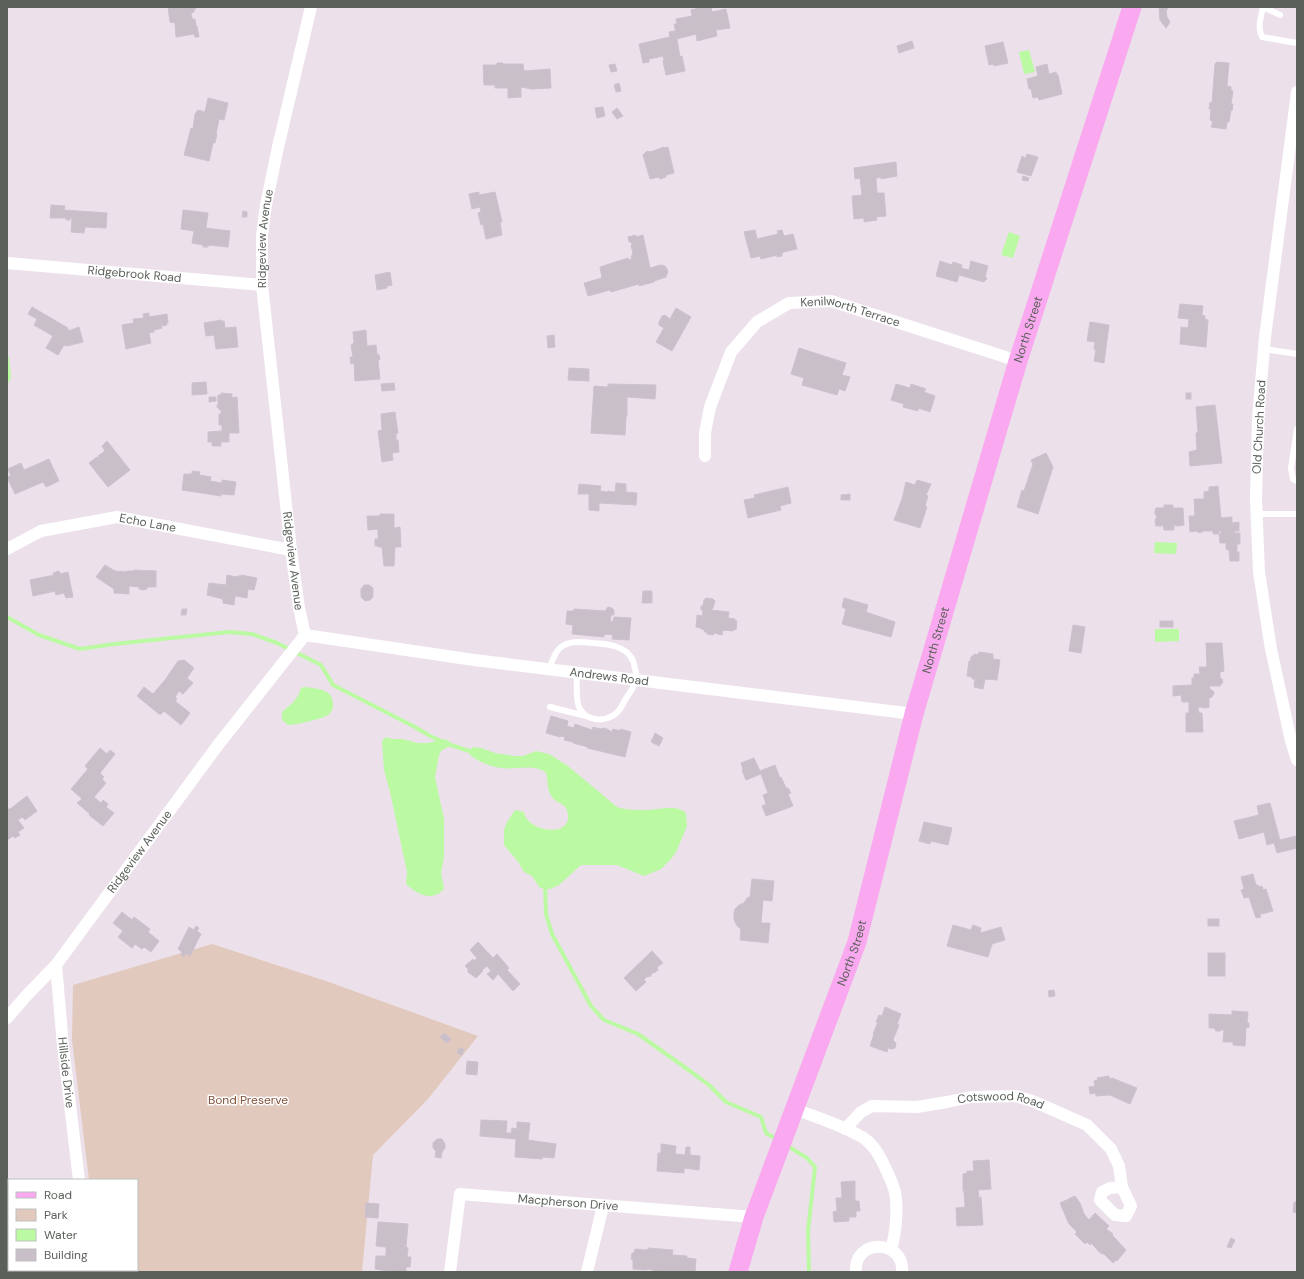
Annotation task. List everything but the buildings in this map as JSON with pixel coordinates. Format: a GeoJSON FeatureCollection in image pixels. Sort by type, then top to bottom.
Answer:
{"type":"FeatureCollection","features":[{"type":"Feature","properties":{"kind":"main road","name":"North Street"},"geometry":{"type":"LineString","coordinates":[[738,1272],[754,1217],[857,942],[914,714],[1018,361],[1132,7]]}},
{"type":"Feature","properties":{"kind":"street","name":"Ridgeview Avenue"},"geometry":{"type":"LineString","coordinates":[[7,1018],[56,965],[218,745],[301,640],[299,608],[291,550],[262,285],[262,235],[266,205],[278,147],[311,7]]}},
{"type":"Feature","properties":{"kind":"street","name":"Old Church Road"},"geometry":{"type":"LineString","coordinates":[[1297,92],[1293,155],[1264,349],[1258,418],[1257,514],[1260,572],[1271,649],[1297,760]]}},
{"type":"Feature","properties":{"kind":"street","name":"Ridgebrook Road"},"geometry":{"type":"LineString","coordinates":[[7,263],[262,285]]}},
{"type":"Feature","properties":{"kind":"street","name":"Kenilworth Terrace"},"geometry":{"type":"LineString","coordinates":[[705,456],[705,433],[710,407],[731,352],[756,322],[789,303],[831,301],[1018,361]]}},
{"type":"Feature","properties":{"kind":"street","name":"Echo Lane"},"geometry":{"type":"LineString","coordinates":[[7,549],[41,531],[117,517],[291,550]]}},
{"type":"Feature","properties":{"kind":"street","name":"Andrews Road"},"geometry":{"type":"LineString","coordinates":[[301,640],[914,714]]}},
{"type":"Feature","properties":{"kind":"street","name":"Hillside Drive"},"geometry":{"type":"LineString","coordinates":[[56,965],[63,1046],[79,1179]]}},
{"type":"Feature","properties":{"kind":"street","name":"Cotswood Road"},"geometry":{"type":"LineString","coordinates":[[846,1129],[861,1112],[872,1106],[917,1107],[971,1097],[1016,1096],[1035,1102],[1087,1125],[1111,1149],[1119,1166],[1122,1186]]}},
{"type":"Feature","properties":{"kind":"street"},"geometry":{"type":"LineString","coordinates":[[795,1109],[860,1136],[870,1143],[878,1154],[892,1182],[895,1193],[895,1229],[894,1241],[891,1249]]}},
{"type":"Feature","properties":{"kind":"street","name":"Macpherson Drive"},"geometry":{"type":"LineString","coordinates":[[450,1272],[460,1194],[754,1217]]}},
{"type":"Feature","properties":{"kind":"street"},"geometry":{"type":"LineString","coordinates":[[587,1272],[603,1206]]}},
{"type":"Feature","properties":{"kind":"street"},"geometry":{"type":"LineString","coordinates":[[856,1272],[858,1260],[862,1254],[868,1249],[876,1246],[891,1249],[897,1254],[901,1260],[902,1272]]}},
{"type":"Feature","properties":{"kind":"lane"},"geometry":{"type":"LineString","coordinates":[[1280,16],[1263,7],[1259,22],[1262,37],[1297,43]]}},
{"type":"Feature","properties":{"kind":"lane"},"geometry":{"type":"LineString","coordinates":[[1264,349],[1297,354]]}},
{"type":"Feature","properties":{"kind":"lane"},"geometry":{"type":"LineString","coordinates":[[1297,429],[1291,468],[1293,479],[1297,481]]}},
{"type":"Feature","properties":{"kind":"lane"},"geometry":{"type":"LineString","coordinates":[[1257,514],[1297,514]]}},
{"type":"Feature","properties":{"kind":"lane"},"geometry":{"type":"LineString","coordinates":[[549,669],[556,654],[564,645],[574,642],[604,644],[617,646],[631,656],[635,664],[636,680],[619,711],[613,716],[604,719],[594,719],[550,707]]}},
{"type":"Feature","properties":{"kind":"lane"},"geometry":{"type":"LineString","coordinates":[[577,673],[577,697],[579,708],[586,716]]}},
{"type":"Feature","properties":{"kind":"green space","name":"Bond Preserve"},"geometry":{"type":"Polygon","coordinates":[[[212,944],[326,981],[478,1036],[428,1099],[373,1155],[362,1272],[100,1272],[138,1271],[138,1179],[89,1179],[72,1040],[73,985],[212,944]]]}},
{"type":"Feature","properties":{"kind":"water"},"geometry":{"type":"Polygon","coordinates":[[[1029,50],[1035,72],[1024,74],[1019,52],[1029,50]]]}},
{"type":"Feature","properties":{"kind":"water"},"geometry":{"type":"Polygon","coordinates":[[[1009,232],[1020,236],[1013,258],[1001,255],[1009,232]]]}},
{"type":"Feature","properties":{"kind":"water"},"geometry":{"type":"Polygon","coordinates":[[[1155,542],[1177,543],[1176,554],[1154,553],[1155,542]]]}},
{"type":"Feature","properties":{"kind":"water"},"geometry":{"type":"Polygon","coordinates":[[[1155,629],[1179,629],[1179,641],[1155,642],[1155,629]]]}},
{"type":"Feature","properties":{"kind":"water"},"geometry":{"type":"Polygon","coordinates":[[[305,687],[328,693],[332,698],[333,708],[329,714],[323,717],[288,725],[282,720],[282,712],[296,699],[301,688],[305,687]]]}},
{"type":"Feature","properties":{"kind":"water"},"geometry":{"type":"Polygon","coordinates":[[[386,737],[418,743],[428,743],[444,739],[449,741],[452,745],[442,750],[439,755],[435,777],[444,819],[444,857],[441,873],[444,889],[434,895],[425,896],[406,884],[407,872],[384,770],[382,741],[386,737]]]}},
{"type":"Feature","properties":{"kind":"water"},"geometry":{"type":"Polygon","coordinates":[[[473,747],[514,756],[523,756],[536,751],[549,754],[568,766],[620,808],[631,810],[651,810],[673,808],[682,810],[686,813],[687,826],[676,852],[661,869],[644,876],[617,865],[581,865],[559,885],[550,889],[540,888],[532,876],[524,872],[519,863],[504,845],[504,830],[507,822],[515,810],[524,812],[527,819],[540,828],[548,830],[563,827],[567,822],[568,815],[566,808],[550,795],[546,773],[536,768],[508,768],[489,765],[470,755],[470,750],[473,747]]]}},
{"type":"Feature","properties":{"kind":"waterway"},"geometry":{"type":"LineString","coordinates":[[7,358],[9,377],[7,381]]}},
{"type":"Feature","properties":{"kind":"waterway"},"geometry":{"type":"LineString","coordinates":[[7,617],[39,635],[80,649],[229,632],[252,634],[277,643],[321,665],[333,685],[430,736],[475,753]]}},
{"type":"Feature","properties":{"kind":"waterway"},"geometry":{"type":"LineString","coordinates":[[545,884],[546,914],[552,934],[591,1006],[604,1020],[638,1034],[709,1085],[726,1102],[761,1117],[766,1133],[778,1140]]}},
{"type":"Feature","properties":{"kind":"waterway"},"geometry":{"type":"LineString","coordinates":[[786,1145],[807,1158],[815,1167],[808,1231],[809,1272]]}}]}
